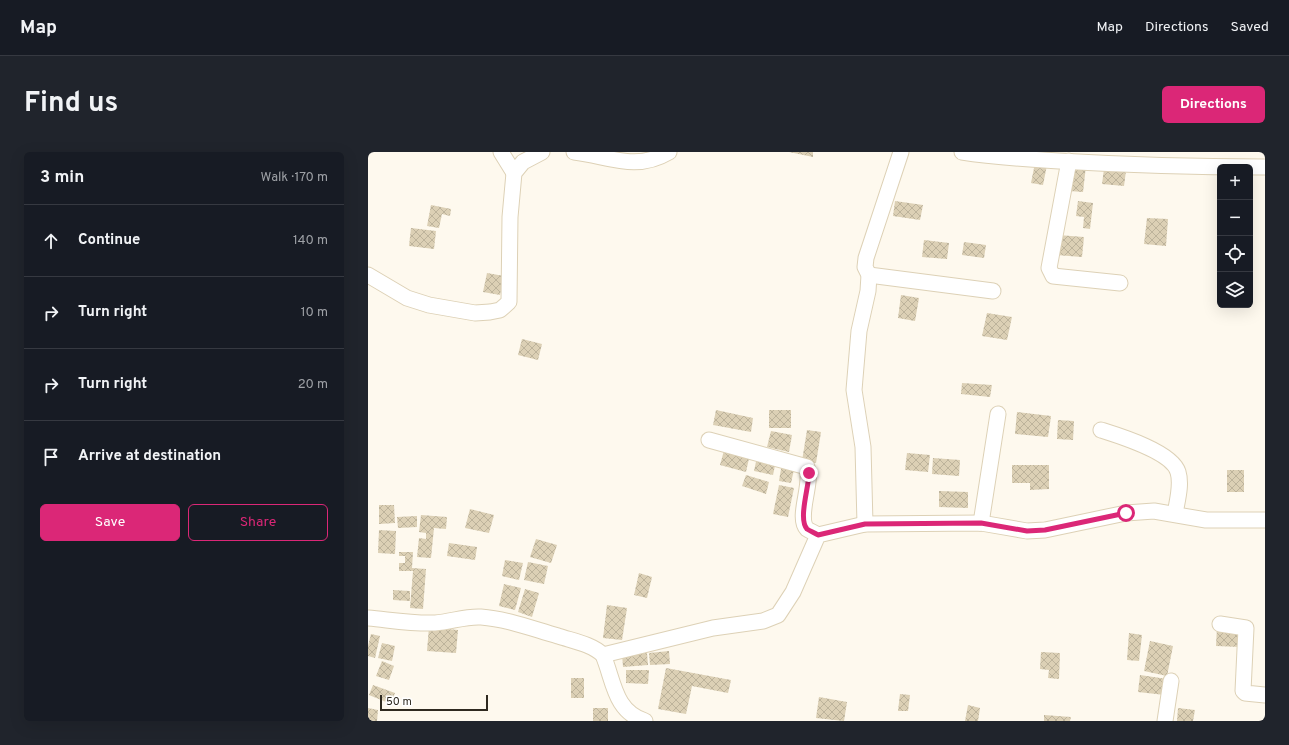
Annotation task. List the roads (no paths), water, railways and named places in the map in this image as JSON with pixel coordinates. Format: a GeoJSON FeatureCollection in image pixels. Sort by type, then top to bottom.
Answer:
{"type":"FeatureCollection","features":[{"type":"Feature","properties":{"kind":"street"},"geometry":{"type":"LineString","coordinates":[[501,152],[514,173]]}},
{"type":"Feature","properties":{"kind":"street"},"geometry":{"type":"LineString","coordinates":[[368,274],[407,298],[429,305],[475,312],[500,310],[509,302],[510,217],[514,173],[523,162],[542,152]]}},
{"type":"Feature","properties":{"kind":"street"},"geometry":{"type":"LineString","coordinates":[[574,152],[636,163],[652,160],[669,152]]}},
{"type":"Feature","properties":{"kind":"street"},"geometry":{"type":"LineString","coordinates":[[865,524],[863,447],[854,390],[854,371],[859,331],[866,302],[869,275],[865,267],[866,258],[902,152]]}},
{"type":"Feature","properties":{"kind":"street"},"geometry":{"type":"LineString","coordinates":[[962,152],[988,156],[1069,162],[1197,167],[1265,167]]}},
{"type":"Feature","properties":{"kind":"street"},"geometry":{"type":"LineString","coordinates":[[1069,162],[1049,268],[1050,272],[1053,276],[1120,283]]}},
{"type":"Feature","properties":{"kind":"street"},"geometry":{"type":"LineString","coordinates":[[869,275],[993,291]]}},
{"type":"Feature","properties":{"kind":"street"},"geometry":{"type":"LineString","coordinates":[[981,523],[998,414]]}},
{"type":"Feature","properties":{"kind":"street"},"geometry":{"type":"LineString","coordinates":[[1101,430],[1132,441],[1166,458],[1175,465],[1180,479],[1175,514]]}},
{"type":"Feature","properties":{"kind":"street"},"geometry":{"type":"LineString","coordinates":[[709,440],[807,467],[809,480],[803,516],[804,524],[808,529],[818,535],[865,524],[981,523],[1027,531],[1039,531],[1126,513],[1154,511],[1206,520],[1265,520]]}},
{"type":"Feature","properties":{"kind":"street"},"geometry":{"type":"LineString","coordinates":[[603,655],[713,628],[763,621],[778,615],[793,592],[818,535]]}},
{"type":"Feature","properties":{"kind":"street"},"geometry":{"type":"LineString","coordinates":[[368,618],[434,623],[451,622],[469,617],[497,619],[586,645],[598,650],[603,655],[621,704],[629,714],[645,721]]}},
{"type":"Feature","properties":{"kind":"street"},"geometry":{"type":"LineString","coordinates":[[1220,624],[1246,628],[1243,690],[1245,693],[1265,695]]}},
{"type":"Feature","properties":{"kind":"street"},"geometry":{"type":"LineString","coordinates":[[1165,721],[1171,682]]}}]}
